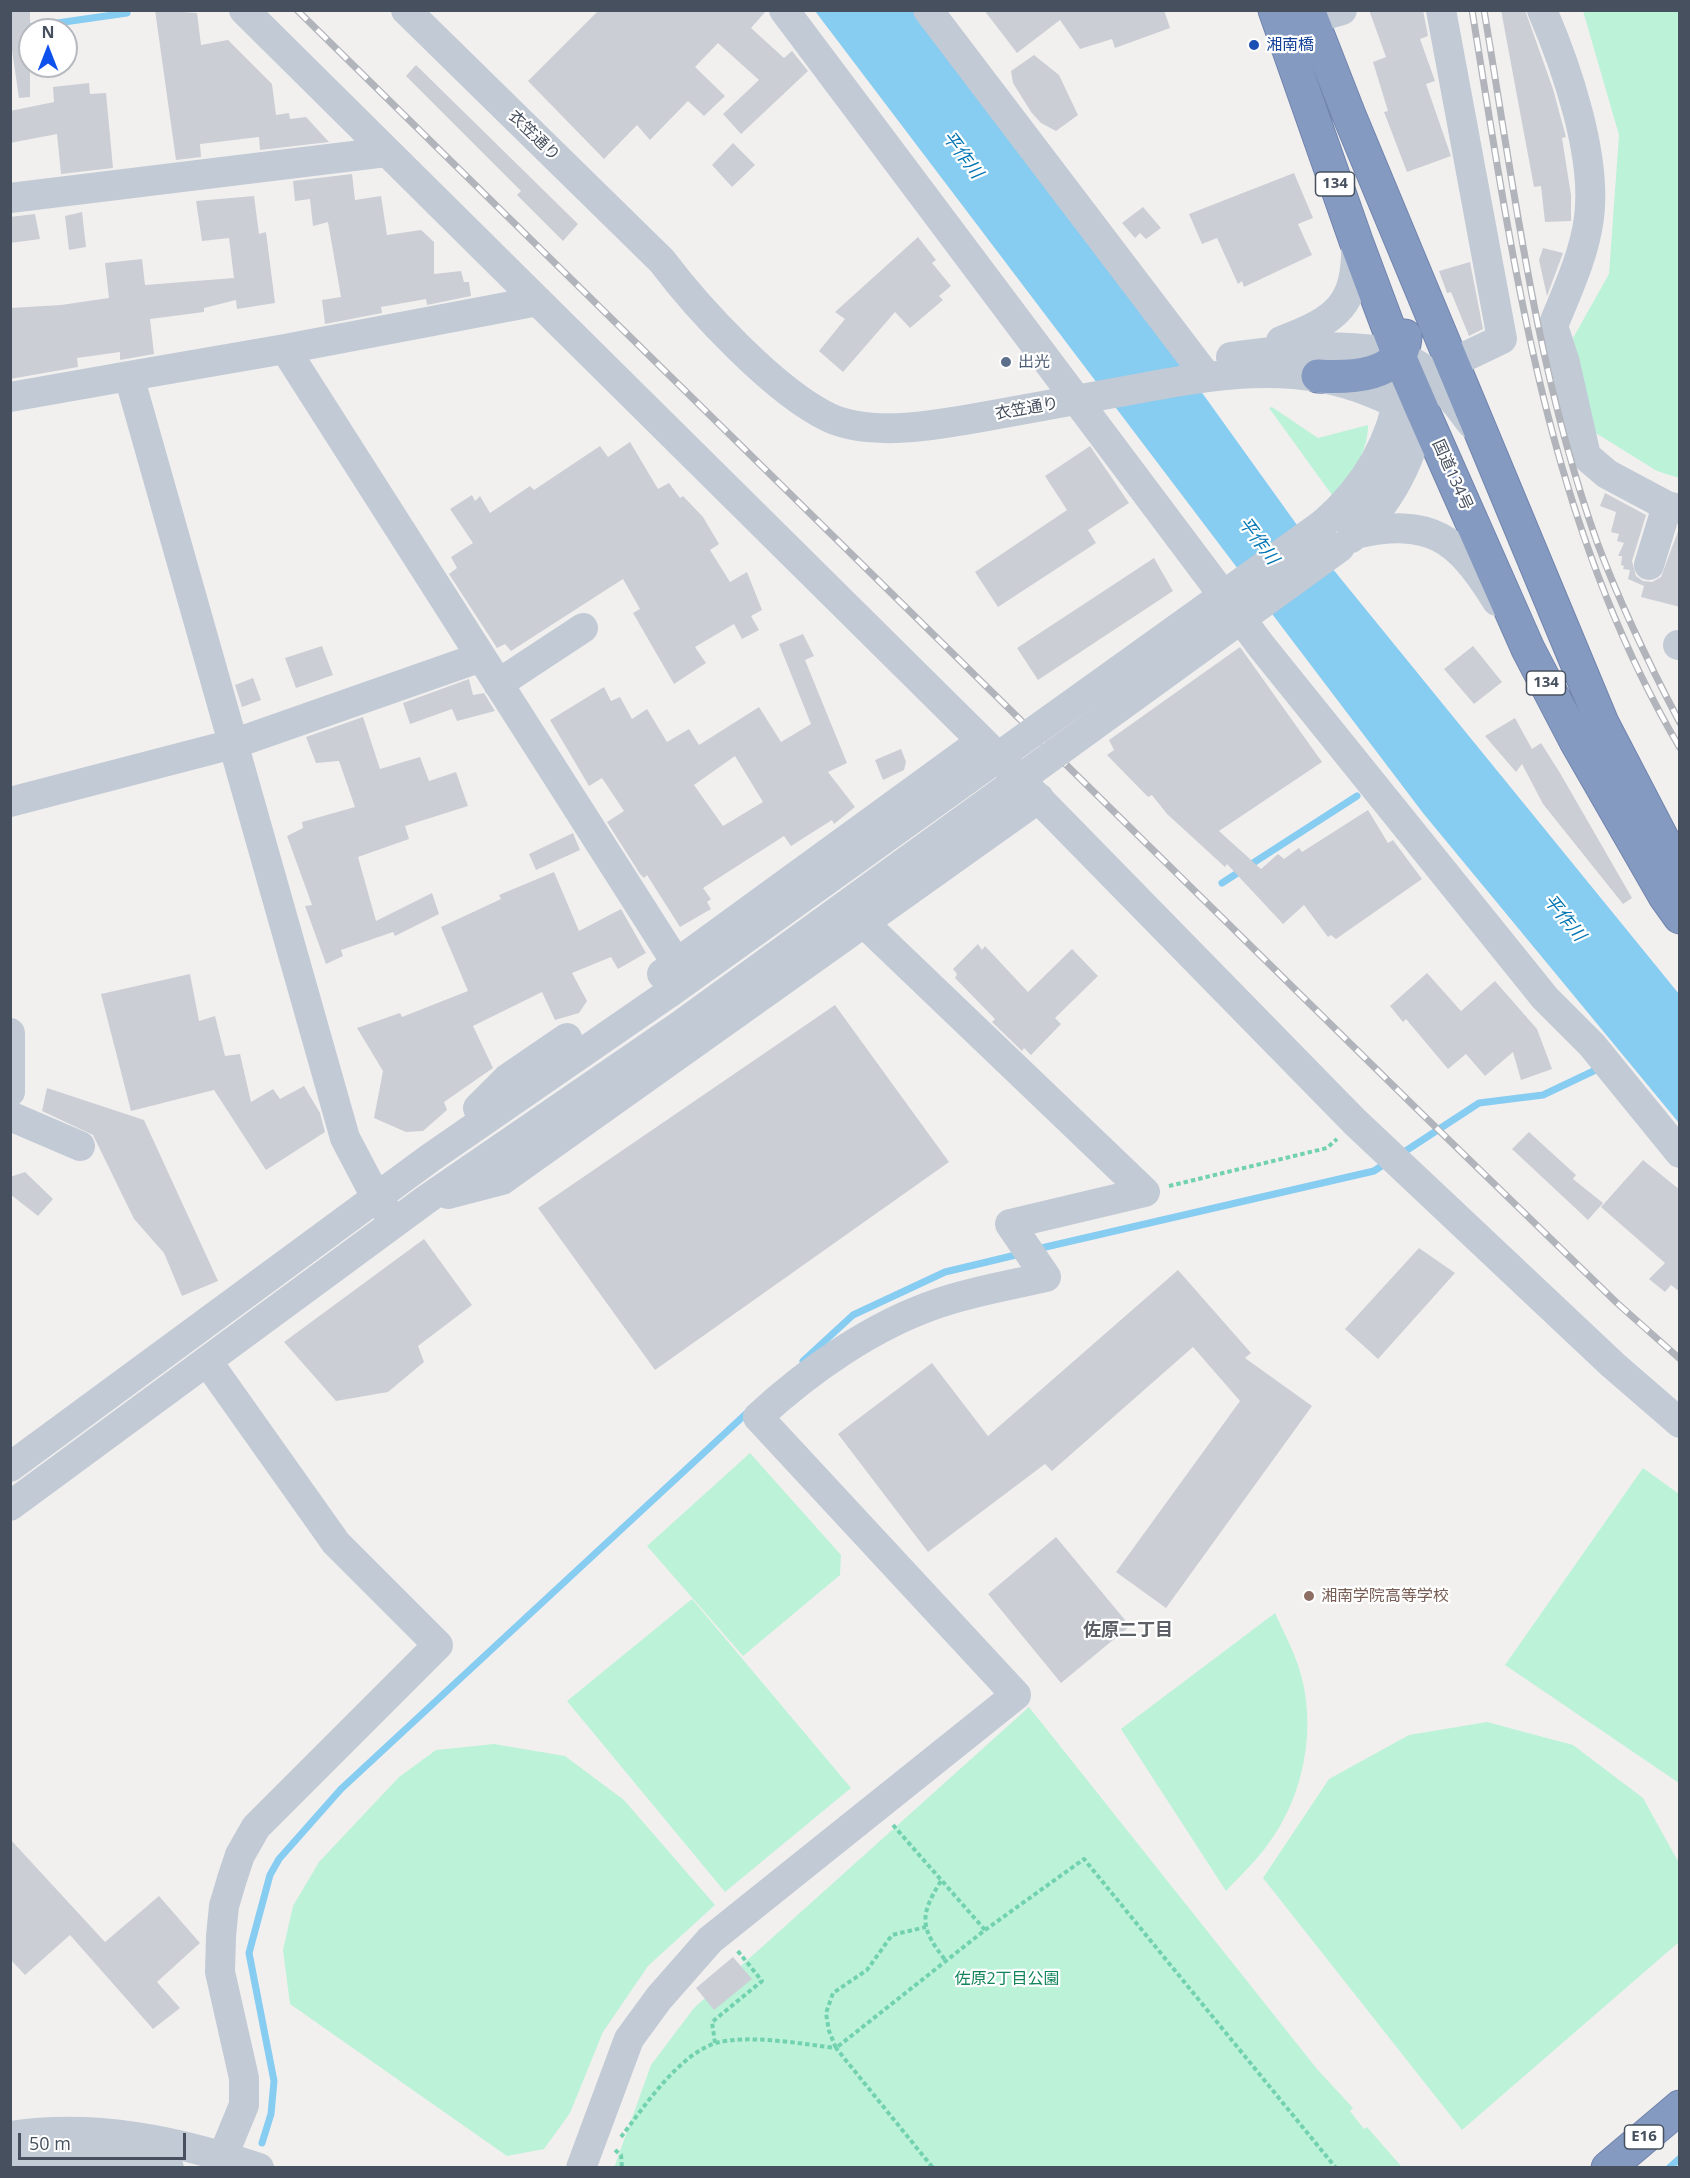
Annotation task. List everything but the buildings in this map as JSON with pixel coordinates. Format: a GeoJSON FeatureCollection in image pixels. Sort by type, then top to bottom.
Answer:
{"type":"FeatureCollection","features":[{"type":"Feature","properties":{"kind":"highway","name":"国道134号"},"geometry":{"type":"LineString","coordinates":[[1275,10],[1356,241],[1426,363],[1494,460],[1602,723],[1680,873]]}},
{"type":"Feature","properties":{"kind":"highway","name":"国道134号"},"geometry":{"type":"LineString","coordinates":[[1320,13],[1349,115],[1426,363],[1419,416],[1528,649],[1576,741],[1665,896],[1680,917]]}},
{"type":"Feature","properties":{"kind":"highway"},"geometry":{"type":"LineString","coordinates":[[1349,115],[1366,222],[1406,324],[1405,342],[1426,363]]}},
{"type":"Feature","properties":{"kind":"highway"},"geometry":{"type":"LineString","coordinates":[[1318,376],[1360,375],[1382,369],[1426,363]]}},
{"type":"Feature","properties":{"kind":"highway","name":"E16"},"geometry":{"type":"LineString","coordinates":[[1608,2168],[1680,2107]]}},
{"type":"Feature","properties":{"kind":"highway","name":"E16"},"geometry":{"type":"LineString","coordinates":[[1631,2168],[1680,2127]]}},
{"type":"Feature","properties":{"kind":"street"},"geometry":{"type":"LineString","coordinates":[[244,10],[1039,798],[1355,1122],[1613,1365],[1680,1423]]}},
{"type":"Feature","properties":{"kind":"street","name":"衣笠通り"},"geometry":{"type":"LineString","coordinates":[[406,10],[662,261],[700,283],[765,349],[803,382],[839,404],[879,412],[920,411],[1077,392],[1199,368],[1325,348],[1359,349],[1426,363]]}},
{"type":"Feature","properties":{"kind":"street"},"geometry":{"type":"LineString","coordinates":[[784,10],[1077,392],[1262,647],[1545,998],[1592,1045],[1680,1153]]}},
{"type":"Feature","properties":{"kind":"street"},"geometry":{"type":"LineString","coordinates":[[928,10],[1199,368]]}},
{"type":"Feature","properties":{"kind":"street"},"geometry":{"type":"LineString","coordinates":[[1426,363],[1502,339],[1441,10]]}},
{"type":"Feature","properties":{"kind":"street"},"geometry":{"type":"LineString","coordinates":[[1542,10],[1555,40],[1590,166],[1589,219],[1573,282],[1553,326],[1565,363],[1586,456],[1607,474],[1673,507],[1649,565]]}},
{"type":"Feature","properties":{"kind":"street"},"geometry":{"type":"LineString","coordinates":[[10,198],[386,152]]}},
{"type":"Feature","properties":{"kind":"street","name":"衣笠通り"},"geometry":{"type":"LineString","coordinates":[[1199,368],[1319,327],[1341,308],[1353,283],[1356,241]]}},
{"type":"Feature","properties":{"kind":"street"},"geometry":{"type":"LineString","coordinates":[[10,397],[285,349],[538,301]]}},
{"type":"Feature","properties":{"kind":"street"},"geometry":{"type":"LineString","coordinates":[[285,349],[677,964]]}},
{"type":"Feature","properties":{"kind":"street","name":"衣笠通り"},"geometry":{"type":"LineString","coordinates":[[1199,368],[1294,372],[1318,376],[1354,385],[1419,416]]}},
{"type":"Feature","properties":{"kind":"street"},"geometry":{"type":"LineString","coordinates":[[129,376],[345,1138],[376,1197],[395,1222]]}},
{"type":"Feature","properties":{"kind":"street"},"geometry":{"type":"LineString","coordinates":[[10,1506],[427,1199],[685,1022],[1339,535],[1341,508],[1376,462],[1390,434],[1419,416]]}},
{"type":"Feature","properties":{"kind":"street"},"geometry":{"type":"LineString","coordinates":[[10,1467],[430,1158],[1339,535],[1383,528],[1407,527],[1432,531],[1468,560],[1486,583],[1528,649]]}},
{"type":"Feature","properties":{"kind":"street"},"geometry":{"type":"LineString","coordinates":[[498,684],[583,628]]}},
{"type":"Feature","properties":{"kind":"street"},"geometry":{"type":"LineString","coordinates":[[10,802],[233,744],[481,657]]}},
{"type":"Feature","properties":{"kind":"street"},"geometry":{"type":"LineString","coordinates":[[430,1158],[507,1079],[677,964],[982,741]]}},
{"type":"Feature","properties":{"kind":"street"},"geometry":{"type":"LineString","coordinates":[[942,770],[997,829]]}},
{"type":"Feature","properties":{"kind":"street"},"geometry":{"type":"LineString","coordinates":[[427,1199],[502,1180],[1039,798]]}},
{"type":"Feature","properties":{"kind":"street"},"geometry":{"type":"LineString","coordinates":[[864,924],[1145,1192]]}},
{"type":"Feature","properties":{"kind":"street"},"geometry":{"type":"LineString","coordinates":[[10,1092],[11,1034]]}},
{"type":"Feature","properties":{"kind":"street"},"geometry":{"type":"LineString","coordinates":[[10,1116],[80,1146]]}},
{"type":"Feature","properties":{"kind":"street"},"geometry":{"type":"LineString","coordinates":[[581,2168],[629,2039],[658,1998],[710,1940],[1016,1695],[759,1417],[789,1388],[872,1333],[939,1303],[1046,1277],[1010,1224],[1145,1192]]}},
{"type":"Feature","properties":{"kind":"street"},"geometry":{"type":"LineString","coordinates":[[10,2136],[102,2133],[161,2140],[243,2163],[244,2079],[220,1972],[224,1906],[240,1855],[256,1827],[438,1645],[336,1543],[207,1361]]}},
{"type":"Feature","properties":{"kind":"street"},"geometry":{"type":"LineString","coordinates":[[10,2162],[43,2158],[119,2159],[169,2168]]}},
{"type":"Feature","properties":{"kind":"path"},"geometry":{"type":"LineString","coordinates":[[1145,1192],[1327,1148],[1355,1122]]}},
{"type":"Feature","properties":{"kind":"path"},"geometry":{"type":"LineString","coordinates":[[876,1807],[985,1930]]}},
{"type":"Feature","properties":{"kind":"path"},"geometry":{"type":"LineString","coordinates":[[620,2139],[660,2086],[684,2062],[715,2043],[768,2039],[836,2048],[985,1930],[1084,1859],[1336,2168]]}},
{"type":"Feature","properties":{"kind":"path"},"geometry":{"type":"LineString","coordinates":[[941,1881],[926,1905],[926,1927],[931,1942],[946,1961]]}},
{"type":"Feature","properties":{"kind":"path"},"geometry":{"type":"LineString","coordinates":[[926,1927],[892,1935],[867,1970],[833,1993],[826,2013],[829,2031],[836,2048],[933,2168]]}},
{"type":"Feature","properties":{"kind":"path"},"geometry":{"type":"LineString","coordinates":[[715,2043],[712,2022],[762,1980],[721,1931]]}},
{"type":"Feature","properties":{"kind":"green space"},"geometry":{"type":"Polygon","coordinates":[[[1583,11],[1679,11],[1679,478],[1657,471],[1594,432],[1573,338],[1609,274],[1619,135],[1583,11]]]}},
{"type":"Feature","properties":{"kind":"green space"},"geometry":{"type":"Polygon","coordinates":[[[1272,407],[1318,438],[1368,425],[1362,455],[1346,480],[1332,495],[1269,408],[1272,407]]]}},
{"type":"Feature","properties":{"kind":"green space"},"geometry":{"type":"Polygon","coordinates":[[[750,1453],[841,1555],[840,1575],[743,1656],[647,1546],[750,1453]]]}},
{"type":"Feature","properties":{"kind":"green space"},"geometry":{"type":"Polygon","coordinates":[[[1643,1468],[1679,1494],[1679,1783],[1505,1665],[1643,1468]]]}},
{"type":"Feature","properties":{"kind":"green space"},"geometry":{"type":"Polygon","coordinates":[[[692,1599],[851,1788],[725,1892],[567,1701],[692,1599]]]}},
{"type":"Feature","properties":{"kind":"green space"},"geometry":{"type":"Polygon","coordinates":[[[1275,1613],[1297,1661],[1305,1691],[1307,1738],[1304,1761],[1290,1807],[1279,1828],[1261,1853],[1226,1891],[1121,1729],[1275,1613]]]}},
{"type":"Feature","properties":{"kind":"green space","name":"佐原2丁目公園"},"geometry":{"type":"Polygon","coordinates":[[[1029,1707],[1317,2069],[1353,2108],[1350,2111],[1364,2129],[1367,2127],[1401,2166],[614,2168],[651,2065],[694,2008],[1029,1707]]]}},
{"type":"Feature","properties":{"kind":"green space"},"geometry":{"type":"Polygon","coordinates":[[[1487,1722],[1573,1745],[1643,1798],[1679,1863],[1679,1942],[1462,2130],[1263,1878],[1329,1779],[1409,1735],[1487,1722]]]}},
{"type":"Feature","properties":{"kind":"green space"},"geometry":{"type":"Polygon","coordinates":[[[494,1744],[565,1756],[624,1800],[715,1905],[648,1966],[603,2032],[570,2113],[544,2149],[507,2156],[290,2004],[283,1950],[293,1906],[319,1862],[399,1777],[436,1750],[494,1744]]]}},
{"type":"Feature","properties":{"kind":"water","name":"平作川"},"geometry":{"type":"Polygon","coordinates":[[[815,11],[917,11],[1096,245],[1297,525],[1679,994],[1679,1123],[1423,813],[815,11]]]}},
{"type":"Feature","properties":{"kind":"waterway"},"geometry":{"type":"LineString","coordinates":[[78,20],[127,13]]}},
{"type":"Feature","properties":{"kind":"waterway"},"geometry":{"type":"LineString","coordinates":[[1222,883],[1357,796]]}},
{"type":"Feature","properties":{"kind":"waterway"},"geometry":{"type":"LineString","coordinates":[[1401,1154],[1479,1103],[1543,1095],[1602,1067]]}},
{"type":"Feature","properties":{"kind":"waterway"},"geometry":{"type":"LineString","coordinates":[[1037,1249],[1374,1171],[1386,1163]]}},
{"type":"Feature","properties":{"kind":"waterway"},"geometry":{"type":"LineString","coordinates":[[803,1361],[853,1315],[945,1272],[1020,1254]]}},
{"type":"Feature","properties":{"kind":"waterway"},"geometry":{"type":"LineString","coordinates":[[262,2143],[271,2114],[274,2081],[249,1953],[270,1875],[279,1859],[341,1789],[749,1411]]}},
{"type":"Feature","properties":{"kind":"waterway"},"geometry":{"type":"LineString","coordinates":[[1669,2168],[1680,2158]]}},
{"type":"Feature","properties":{"kind":"railway"},"geometry":{"type":"LineString","coordinates":[[297,10],[1419,1111],[1617,1303],[1680,1359]]}},
{"type":"Feature","properties":{"kind":"railway"},"geometry":{"type":"LineString","coordinates":[[1472,10],[1521,295],[1542,389],[1567,482],[1597,574],[1635,662],[1680,748]]}},
{"type":"Feature","properties":{"kind":"railway"},"geometry":{"type":"LineString","coordinates":[[1484,10],[1529,279],[1558,412],[1597,542],[1615,588],[1680,723]]}},
{"type":"Feature","properties":{"kind":"place","name":"湘南橋"},"geometry":{"type":"Point","coordinates":[1254,45]}},
{"type":"Feature","properties":{"kind":"place","name":"出光"},"geometry":{"type":"Point","coordinates":[1006,362]}},
{"type":"Feature","properties":{"kind":"place","name":"湘南学院高等学校"},"geometry":{"type":"Point","coordinates":[1309,1596]}},
{"type":"Feature","properties":{"kind":"district","name":"佐原二丁目"},"geometry":{"type":"Point","coordinates":[1128,1631]}}]}
